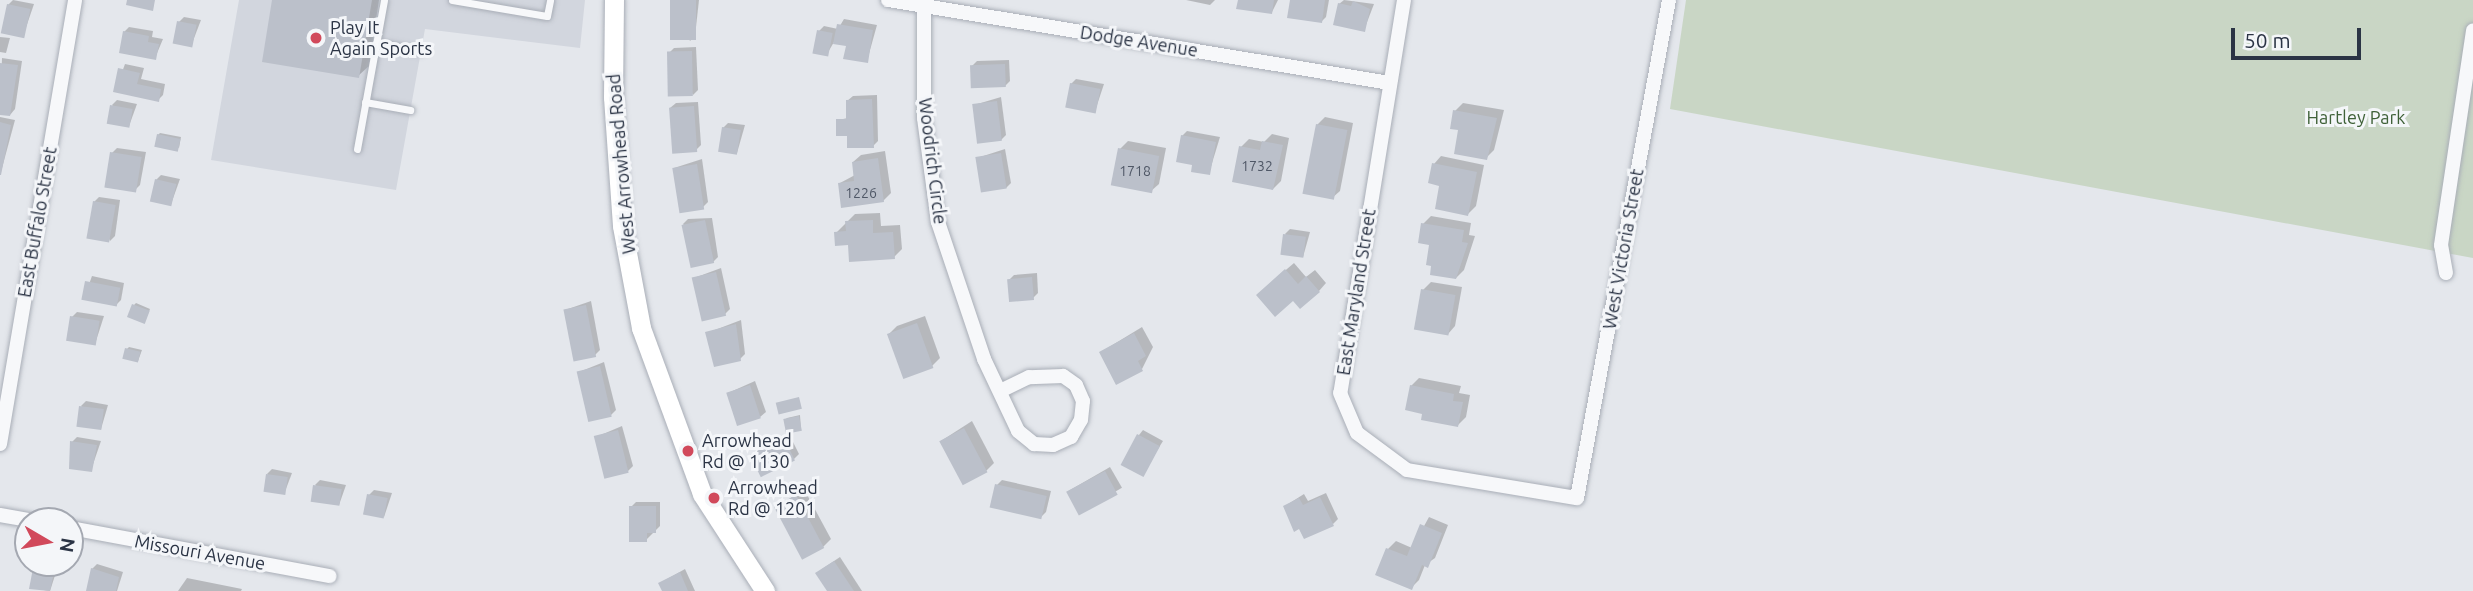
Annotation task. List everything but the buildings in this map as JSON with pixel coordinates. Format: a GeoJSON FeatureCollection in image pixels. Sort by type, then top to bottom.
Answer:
{"type":"FeatureCollection","features":[{"type":"Feature","properties":{"kind":"street","name":"East Buffalo Street"},"geometry":{"type":"LineString","coordinates":[[0,444],[75,0]]}},
{"type":"Feature","properties":{"kind":"street","name":"West Arrowhead Road"},"geometry":{"type":"LineString","coordinates":[[614,0],[613,97],[622,226],[641,328],[702,494],[765,591]]}},
{"type":"Feature","properties":{"kind":"street","name":"Dodge Avenue"},"geometry":{"type":"LineString","coordinates":[[888,0],[1390,83]]}},
{"type":"Feature","properties":{"kind":"street","name":"East Maryland Street"},"geometry":{"type":"LineString","coordinates":[[1404,0],[1340,393],[1357,433],[1407,470],[1577,498]]}},
{"type":"Feature","properties":{"kind":"street","name":"West Victoria Street"},"geometry":{"type":"LineString","coordinates":[[1577,498],[1669,0]]}},
{"type":"Feature","properties":{"kind":"street","name":"Woodrich Circle"},"geometry":{"type":"LineString","coordinates":[[924,5],[924,118],[939,222],[984,359],[1018,431],[1034,444],[1053,445],[1071,437],[1081,420],[1083,401],[1076,385],[1063,376],[1029,377],[1000,391]]}},
{"type":"Feature","properties":{"kind":"street"},"geometry":{"type":"LineString","coordinates":[[2446,273],[2441,245],[2473,30]]}},
{"type":"Feature","properties":{"kind":"street","name":"Missouri Avenue"},"geometry":{"type":"LineString","coordinates":[[84,531],[330,576]]}},
{"type":"Feature","properties":{"kind":"lane"},"geometry":{"type":"LineString","coordinates":[[357,149],[384,0]]}},
{"type":"Feature","properties":{"kind":"lane"},"geometry":{"type":"LineString","coordinates":[[452,0],[547,16],[550,0]]}},
{"type":"Feature","properties":{"kind":"lane"},"geometry":{"type":"LineString","coordinates":[[376,43],[420,51]]}},
{"type":"Feature","properties":{"kind":"lane"},"geometry":{"type":"LineString","coordinates":[[365,102],[410,110]]}},
{"type":"Feature","properties":{"kind":"shaded area"},"geometry":{"type":"Polygon","coordinates":[[[239,0],[585,0],[580,48],[425,29],[396,190],[211,160],[239,0]]]}},
{"type":"Feature","properties":{"kind":"green space","name":"Hartley Park"},"geometry":{"type":"Polygon","coordinates":[[[1686,0],[2473,0],[2473,258],[1670,109],[1686,0]]]}},
{"type":"Feature","properties":{"kind":"place","name":"Play It Again Sports"},"geometry":{"type":"Point","coordinates":[316,38]}},
{"type":"Feature","properties":{"kind":"place","name":"Arrowhead Rd @ 1130"},"geometry":{"type":"Point","coordinates":[688,451]}},
{"type":"Feature","properties":{"kind":"place","name":"Arrowhead Rd @ 1201"},"geometry":{"type":"Point","coordinates":[714,498]}}]}
